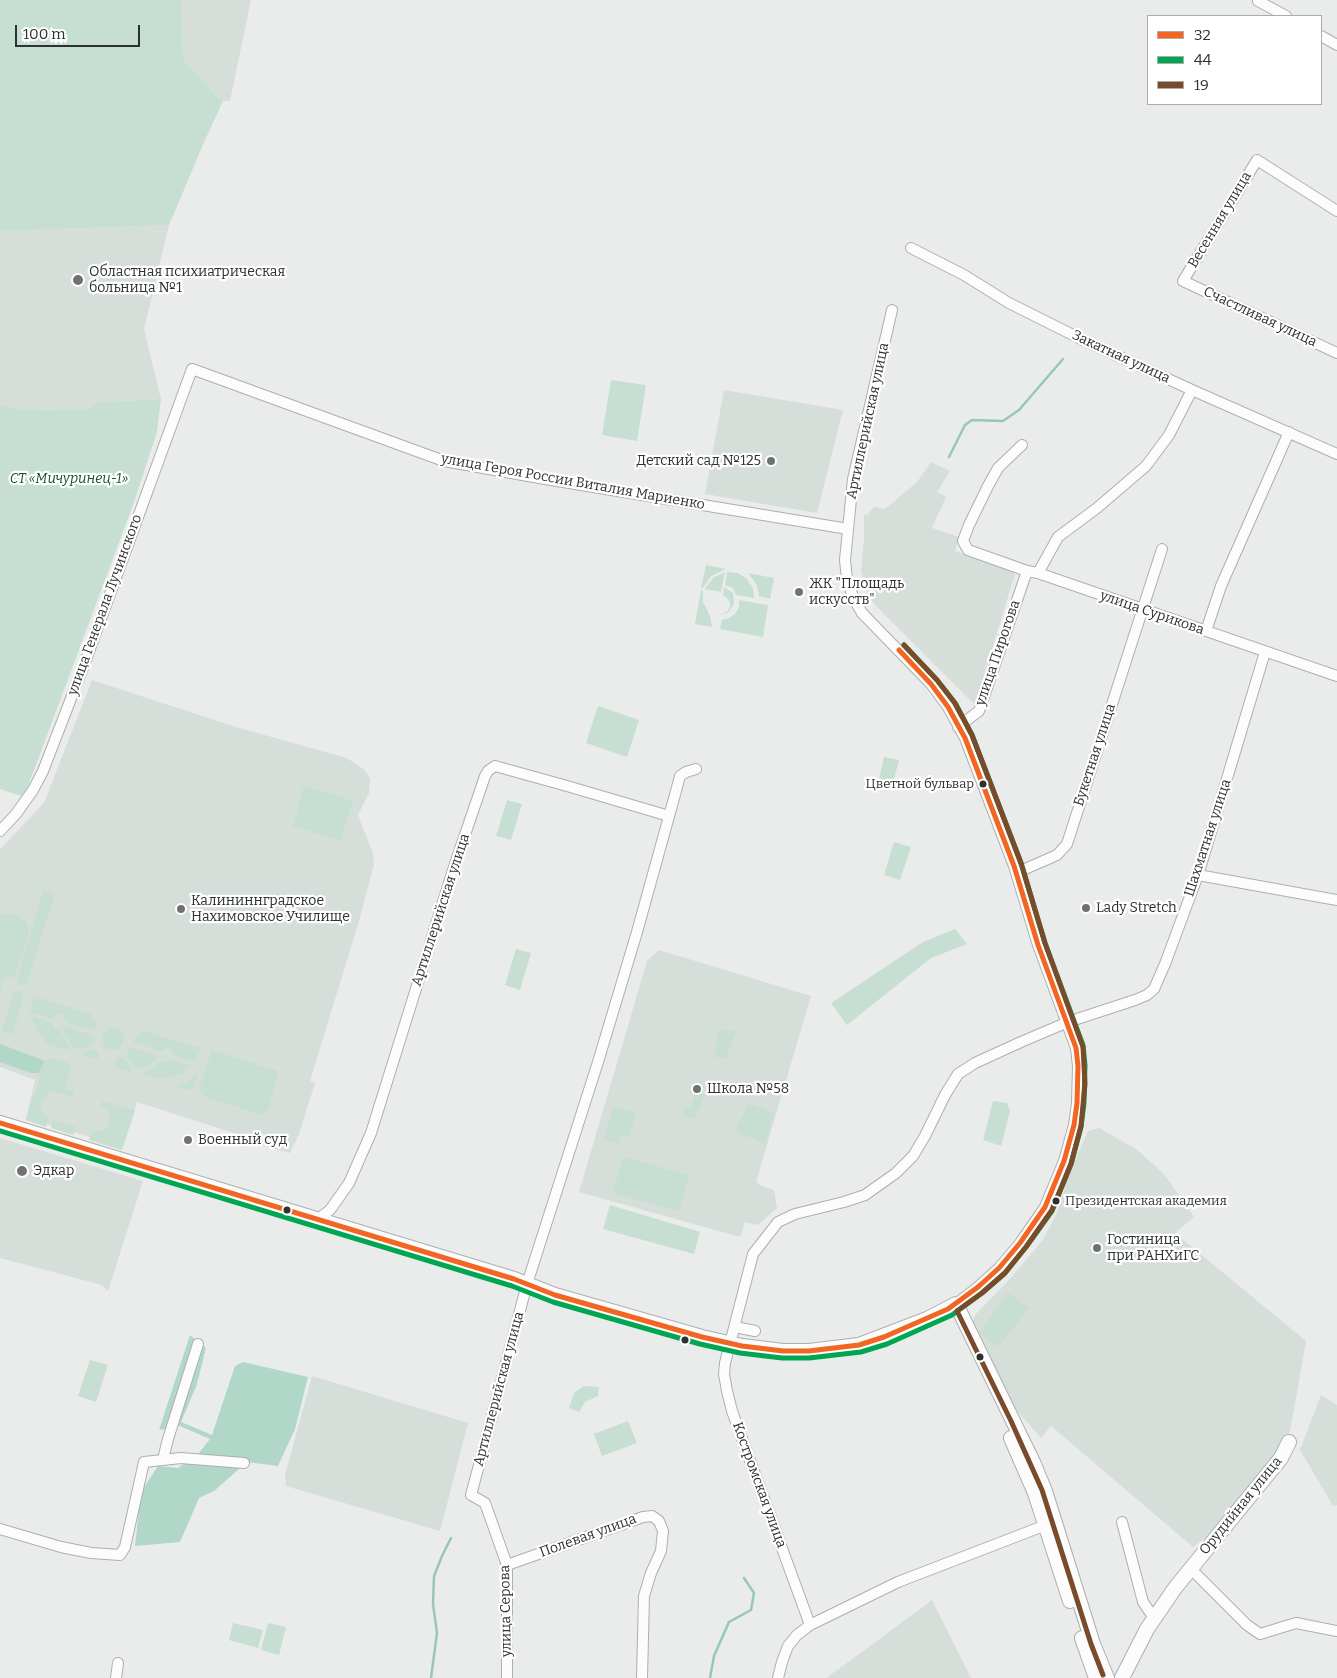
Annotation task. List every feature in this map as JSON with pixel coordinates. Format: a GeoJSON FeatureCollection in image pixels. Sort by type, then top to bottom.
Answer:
{"type":"FeatureCollection","features":[{"type":"Feature","properties":{"kind":"main road","name":"Артиллерийская улица"},"geometry":{"type":"LineString","coordinates":[[0,1123],[318,1219],[527,1284],[555,1295],[730,1343],[783,1351],[809,1351],[859,1345],[884,1337],[952,1306]]}},
{"type":"Feature","properties":{"kind":"main road"},"geometry":{"type":"LineString","coordinates":[[952,1306],[1027,1473],[1096,1678]]}},
{"type":"Feature","properties":{"kind":"main road"},"geometry":{"type":"LineString","coordinates":[[952,1306],[1033,1462],[1045,1491],[1093,1644],[1108,1678]]}},
{"type":"Feature","properties":{"kind":"main road","name":"Орудийная улица"},"geometry":{"type":"LineString","coordinates":[[1122,1678],[1154,1618],[1190,1568],[1281,1458],[1289,1442]]}},
{"type":"Feature","properties":{"kind":"street"},"geometry":{"type":"LineString","coordinates":[[1258,1],[1284,15]]}},
{"type":"Feature","properties":{"kind":"street"},"geometry":{"type":"LineString","coordinates":[[1322,37],[1337,45]]}},
{"type":"Feature","properties":{"kind":"street","name":"Весенняя улица"},"geometry":{"type":"LineString","coordinates":[[1183,281],[1257,160],[1337,211]]}},
{"type":"Feature","properties":{"kind":"street","name":"Закатная улица"},"geometry":{"type":"LineString","coordinates":[[911,248],[964,275],[1009,303],[1099,348],[1337,454]]}},
{"type":"Feature","properties":{"kind":"street","name":"Счастливая улица"},"geometry":{"type":"LineString","coordinates":[[1183,281],[1337,353]]}},
{"type":"Feature","properties":{"kind":"street","name":"Артиллерийская улица"},"geometry":{"type":"LineString","coordinates":[[892,310],[853,479],[845,560],[847,579],[852,596],[862,613],[931,684],[948,707],[958,727],[977,767],[1016,873],[1038,945],[1076,1048],[1078,1084],[1074,1125],[1058,1178],[1045,1206],[1020,1243],[998,1268],[978,1287],[952,1306]]}},
{"type":"Feature","properties":{"kind":"street","name":"улица Героя России Виталия Мариенко"},"geometry":{"type":"LineString","coordinates":[[192,369],[444,461],[848,529]]}},
{"type":"Feature","properties":{"kind":"street","name":"улица Генерала Лучинского"},"geometry":{"type":"LineString","coordinates":[[0,831],[16,814],[43,771],[192,369]]}},
{"type":"Feature","properties":{"kind":"street"},"geometry":{"type":"LineString","coordinates":[[1038,574],[1058,537],[1097,508],[1146,466],[1169,435],[1192,390]]}},
{"type":"Feature","properties":{"kind":"street"},"geometry":{"type":"LineString","coordinates":[[1206,631],[1221,586],[1289,432]]}},
{"type":"Feature","properties":{"kind":"street","name":"улица Сурикова"},"geometry":{"type":"LineString","coordinates":[[1022,445],[998,468],[988,486],[963,541],[968,550],[1265,652],[1336,674]]}},
{"type":"Feature","properties":{"kind":"street","name":"Букетная улица"},"geometry":{"type":"LineString","coordinates":[[1016,873],[1057,855],[1067,844],[1162,549]]}},
{"type":"Feature","properties":{"kind":"street","name":"улица Пирогова"},"geometry":{"type":"LineString","coordinates":[[958,727],[979,711],[1027,571]]}},
{"type":"Feature","properties":{"kind":"street","name":"Шахматная улица"},"geometry":{"type":"LineString","coordinates":[[735,1327],[753,1254],[778,1222],[795,1214],[865,1195],[884,1183],[913,1156],[958,1074],[981,1060],[1068,1022],[1135,1000],[1147,995],[1154,989],[1198,875],[1265,652]]}},
{"type":"Feature","properties":{"kind":"street","name":"Артиллерийская улица"},"geometry":{"type":"LineString","coordinates":[[318,1219],[330,1210],[349,1183],[371,1133],[453,870],[488,771],[495,766],[669,816]]}},
{"type":"Feature","properties":{"kind":"street","name":"Артиллерийская улица"},"geometry":{"type":"LineString","coordinates":[[471,1495],[527,1284],[598,1062],[637,932],[680,776],[686,772],[696,770]]}},
{"type":"Feature","properties":{"kind":"street"},"geometry":{"type":"LineString","coordinates":[[1198,875],[1337,900]]}},
{"type":"Feature","properties":{"kind":"street"},"geometry":{"type":"LineString","coordinates":[[735,1327],[756,1331]]}},
{"type":"Feature","properties":{"kind":"street","name":"Костромская улица"},"geometry":{"type":"LineString","coordinates":[[735,1327],[724,1374],[732,1411],[810,1625]]}},
{"type":"Feature","properties":{"kind":"street"},"geometry":{"type":"LineString","coordinates":[[163,1458],[198,1344]]}},
{"type":"Feature","properties":{"kind":"street"},"geometry":{"type":"LineString","coordinates":[[0,1529],[61,1547],[90,1553],[120,1555],[125,1547],[144,1462],[163,1458],[181,1458],[244,1463]]}},
{"type":"Feature","properties":{"kind":"street","name":"улица Серова"},"geometry":{"type":"LineString","coordinates":[[471,1495],[485,1503],[507,1565],[507,1678]]}},
{"type":"Feature","properties":{"kind":"street","name":"Полевая улица"},"geometry":{"type":"LineString","coordinates":[[507,1565],[643,1517],[652,1516],[659,1521],[663,1531],[661,1551],[651,1573],[644,1596],[642,1678]]}},
{"type":"Feature","properties":{"kind":"street"},"geometry":{"type":"LineString","coordinates":[[1122,1522],[1143,1602],[1154,1618]]}},
{"type":"Feature","properties":{"kind":"street"},"geometry":{"type":"LineString","coordinates":[[778,1678],[788,1646],[797,1635],[810,1625],[898,1582],[1046,1525]]}},
{"type":"Feature","properties":{"kind":"street","name":"Орудийная улица"},"geometry":{"type":"LineString","coordinates":[[1190,1568],[1247,1625],[1260,1634],[1296,1623],[1337,1631]]}},
{"type":"Feature","properties":{"kind":"street"},"geometry":{"type":"LineString","coordinates":[[116,1678],[118,1663]]}},
{"type":"Feature","properties":{"kind":"shaded area"},"geometry":{"type":"Polygon","coordinates":[[[181,0],[251,0],[230,101],[223,101],[218,98],[183,59],[181,0]]]}},
{"type":"Feature","properties":{"kind":"shaded area","name":"Областная психиатрическая больница №1"},"geometry":{"type":"Polygon","coordinates":[[[169,225],[144,329],[161,399],[98,402],[89,409],[27,410],[0,405],[0,231],[169,225]]]}},
{"type":"Feature","properties":{"kind":"shaded area","name":"Детский сад №125"},"geometry":{"type":"Polygon","coordinates":[[[724,390],[843,410],[817,513],[705,494],[724,390]]]}},
{"type":"Feature","properties":{"kind":"shaded area"},"geometry":{"type":"Polygon","coordinates":[[[931,462],[950,471],[937,492],[946,497],[932,528],[959,537],[955,551],[1010,570],[1015,574],[975,705],[876,606],[868,595],[861,571],[864,514],[867,515],[874,507],[885,509],[917,482],[931,462]]]}},
{"type":"Feature","properties":{"kind":"shaded area","name":"Калининнградское Нахимовское Училище"},"geometry":{"type":"Polygon","coordinates":[[[92,680],[236,727],[347,758],[365,770],[370,779],[369,793],[358,815],[373,853],[374,864],[359,921],[310,1081],[315,1083],[299,1134],[290,1153],[238,1139],[237,1134],[137,1102],[123,1147],[26,1118],[35,1080],[0,1067],[0,849],[44,803],[92,680]]]}},
{"type":"Feature","properties":{"kind":"shaded area","name":"Школа №58"},"geometry":{"type":"Polygon","coordinates":[[[659,950],[811,996],[756,1182],[774,1190],[777,1208],[758,1225],[745,1222],[740,1237],[579,1192],[647,961],[659,950]]]}},
{"type":"Feature","properties":{"kind":"shaded area"},"geometry":{"type":"Polygon","coordinates":[[[1099,1128],[1136,1149],[1164,1174],[1194,1217],[1175,1233],[1306,1341],[1290,1432],[1248,1493],[1215,1530],[1193,1547],[1051,1426],[1041,1438],[1009,1402],[971,1324],[976,1314],[1009,1280],[1042,1241],[1057,1213],[1070,1171],[1088,1131],[1099,1128]]]}},
{"type":"Feature","properties":{"kind":"shaded area"},"geometry":{"type":"Polygon","coordinates":[[[0,1138],[143,1181],[108,1291],[102,1285],[0,1258],[0,1138]]]}},
{"type":"Feature","properties":{"kind":"shaded area"},"geometry":{"type":"Polygon","coordinates":[[[312,1376],[468,1423],[440,1531],[286,1486],[285,1475],[312,1376]]]}},
{"type":"Feature","properties":{"kind":"shaded area"},"geometry":{"type":"Polygon","coordinates":[[[1321,1395],[1337,1405],[1337,1505],[1333,1506],[1300,1450],[1321,1395]]]}},
{"type":"Feature","properties":{"kind":"shaded area"},"geometry":{"type":"Polygon","coordinates":[[[932,1600],[971,1678],[826,1678],[858,1655],[932,1600]]]}},
{"type":"Feature","properties":{"kind":"green space"},"geometry":{"type":"Polygon","coordinates":[[[0,0],[181,0],[183,59],[218,98],[223,101],[169,225],[0,231],[0,0]]]}},
{"type":"Feature","properties":{"kind":"green space"},"geometry":{"type":"Polygon","coordinates":[[[611,380],[646,385],[637,441],[602,435],[611,380]]]}},
{"type":"Feature","properties":{"kind":"green space","name":"СТ «Мичуринец-1»"},"geometry":{"type":"Polygon","coordinates":[[[161,399],[157,432],[133,505],[24,797],[0,789],[0,405],[27,410],[89,409],[98,402],[161,399]]]}},
{"type":"Feature","properties":{"kind":"green space"},"geometry":{"type":"Polygon","coordinates":[[[706,565],[726,569],[711,576],[703,588],[701,588],[706,565]]]}},
{"type":"Feature","properties":{"kind":"green space"},"geometry":{"type":"Polygon","coordinates":[[[725,572],[721,592],[705,589],[713,578],[725,572]]]}},
{"type":"Feature","properties":{"kind":"green space"},"geometry":{"type":"Polygon","coordinates":[[[727,572],[738,573],[747,579],[753,588],[754,598],[736,595],[733,588],[725,585],[727,572]]]}},
{"type":"Feature","properties":{"kind":"green space"},"geometry":{"type":"Polygon","coordinates":[[[748,573],[774,578],[770,599],[759,596],[757,585],[748,573]]]}},
{"type":"Feature","properties":{"kind":"green space"},"geometry":{"type":"Polygon","coordinates":[[[724,587],[733,593],[734,604],[728,613],[720,615],[728,611],[730,605],[729,600],[723,595],[724,587]]]}},
{"type":"Feature","properties":{"kind":"green space"},"geometry":{"type":"Polygon","coordinates":[[[701,590],[703,591],[703,602],[710,616],[712,627],[695,624],[701,590]]]}},
{"type":"Feature","properties":{"kind":"green space"},"geometry":{"type":"Polygon","coordinates":[[[739,600],[768,605],[763,637],[720,629],[722,620],[735,614],[739,607],[739,600]]]}},
{"type":"Feature","properties":{"kind":"green space"},"geometry":{"type":"Polygon","coordinates":[[[598,706],[639,720],[627,757],[586,743],[598,706]]]}},
{"type":"Feature","properties":{"kind":"green space"},"geometry":{"type":"Polygon","coordinates":[[[884,757],[899,760],[893,783],[879,780],[884,757]]]}},
{"type":"Feature","properties":{"kind":"green space"},"geometry":{"type":"Polygon","coordinates":[[[304,786],[353,801],[340,841],[293,826],[304,786]]]}},
{"type":"Feature","properties":{"kind":"green space"},"geometry":{"type":"Polygon","coordinates":[[[507,800],[522,804],[511,840],[496,836],[507,800]]]}},
{"type":"Feature","properties":{"kind":"green space"},"geometry":{"type":"Polygon","coordinates":[[[894,842],[911,847],[900,880],[884,875],[894,842]]]}},
{"type":"Feature","properties":{"kind":"green space"},"geometry":{"type":"Polygon","coordinates":[[[43,891],[55,894],[26,986],[16,982],[43,891]]]}},
{"type":"Feature","properties":{"kind":"green space"},"geometry":{"type":"Polygon","coordinates":[[[3,913],[20,917],[26,922],[29,931],[14,978],[9,976],[3,979],[1,985],[3,989],[0,991],[0,915],[3,913]]]}},
{"type":"Feature","properties":{"kind":"green space"},"geometry":{"type":"Polygon","coordinates":[[[955,929],[967,944],[931,958],[847,1025],[831,1003],[923,942],[955,929]]]}},
{"type":"Feature","properties":{"kind":"green space"},"geometry":{"type":"Polygon","coordinates":[[[516,949],[531,953],[520,990],[505,985],[516,949]]]}},
{"type":"Feature","properties":{"kind":"green space"},"geometry":{"type":"Polygon","coordinates":[[[14,990],[24,992],[13,1034],[2,1032],[14,990]]]}},
{"type":"Feature","properties":{"kind":"green space"},"geometry":{"type":"Polygon","coordinates":[[[34,996],[91,1014],[97,1022],[94,1030],[66,1023],[63,1014],[56,1014],[53,1019],[30,1012],[34,996]]]}},
{"type":"Feature","properties":{"kind":"green space"},"geometry":{"type":"Polygon","coordinates":[[[31,1016],[52,1023],[55,1029],[60,1030],[70,1049],[68,1051],[47,1043],[40,1036],[31,1016]]]}},
{"type":"Feature","properties":{"kind":"green space"},"geometry":{"type":"Polygon","coordinates":[[[64,1026],[94,1036],[94,1044],[79,1050],[77,1047],[73,1048],[63,1030],[64,1026]]]}},
{"type":"Feature","properties":{"kind":"green space"},"geometry":{"type":"Polygon","coordinates":[[[113,1028],[121,1031],[124,1039],[121,1047],[113,1050],[105,1047],[102,1039],[105,1031],[113,1028]]]}},
{"type":"Feature","properties":{"kind":"green space"},"geometry":{"type":"Polygon","coordinates":[[[718,1030],[737,1031],[725,1059],[715,1057],[718,1030]]]}},
{"type":"Feature","properties":{"kind":"green space"},"geometry":{"type":"Polygon","coordinates":[[[142,1031],[201,1048],[195,1062],[174,1056],[171,1050],[167,1048],[161,1051],[133,1042],[142,1031]]]}},
{"type":"Feature","properties":{"kind":"green space"},"geometry":{"type":"Polygon","coordinates":[[[0,1044],[45,1061],[38,1073],[31,1073],[0,1062],[0,1044]]]}},
{"type":"Feature","properties":{"kind":"green space"},"geometry":{"type":"Polygon","coordinates":[[[131,1047],[159,1057],[141,1070],[138,1067],[135,1068],[126,1055],[131,1047]]]}},
{"type":"Feature","properties":{"kind":"green space"},"geometry":{"type":"Polygon","coordinates":[[[94,1048],[99,1053],[97,1060],[81,1055],[94,1048]]]}},
{"type":"Feature","properties":{"kind":"green space"},"geometry":{"type":"Polygon","coordinates":[[[212,1050],[278,1071],[269,1109],[262,1115],[203,1096],[199,1089],[212,1050]]]}},
{"type":"Feature","properties":{"kind":"green space"},"geometry":{"type":"Polygon","coordinates":[[[122,1057],[133,1069],[130,1072],[115,1067],[116,1058],[122,1057]]]}},
{"type":"Feature","properties":{"kind":"green space"},"geometry":{"type":"Polygon","coordinates":[[[48,1058],[69,1063],[71,1070],[64,1089],[74,1092],[73,1097],[52,1091],[45,1096],[41,1102],[41,1110],[49,1119],[46,1127],[26,1120],[26,1118],[40,1077],[38,1073],[48,1058]]]}},
{"type":"Feature","properties":{"kind":"green space"},"geometry":{"type":"Polygon","coordinates":[[[173,1060],[192,1066],[183,1073],[168,1078],[158,1079],[142,1074],[161,1061],[168,1063],[173,1060]]]}},
{"type":"Feature","properties":{"kind":"green space"},"geometry":{"type":"Polygon","coordinates":[[[198,1074],[193,1088],[189,1090],[175,1086],[189,1081],[198,1074]]]}},
{"type":"Feature","properties":{"kind":"green space"},"geometry":{"type":"Polygon","coordinates":[[[697,1092],[705,1095],[694,1119],[683,1114],[686,1106],[690,1107],[697,1092]]]}},
{"type":"Feature","properties":{"kind":"green space"},"geometry":{"type":"Polygon","coordinates":[[[102,1101],[135,1110],[122,1150],[89,1140],[92,1130],[103,1131],[109,1124],[109,1113],[101,1106],[102,1101]]]}},
{"type":"Feature","properties":{"kind":"green space"},"geometry":{"type":"Polygon","coordinates":[[[993,1101],[1007,1103],[1010,1111],[1001,1146],[983,1140],[993,1101]]]}},
{"type":"Feature","properties":{"kind":"green space"},"geometry":{"type":"Polygon","coordinates":[[[749,1103],[774,1113],[765,1144],[735,1131],[749,1103]]]}},
{"type":"Feature","properties":{"kind":"green space"},"geometry":{"type":"Polygon","coordinates":[[[614,1106],[636,1113],[629,1137],[621,1135],[619,1144],[604,1140],[614,1106]]]}},
{"type":"Feature","properties":{"kind":"green space"},"geometry":{"type":"Polygon","coordinates":[[[53,1120],[76,1127],[73,1135],[51,1128],[53,1120]]]}},
{"type":"Feature","properties":{"kind":"green space"},"geometry":{"type":"Polygon","coordinates":[[[623,1157],[689,1175],[679,1211],[613,1193],[623,1157]]]}},
{"type":"Feature","properties":{"kind":"green space"},"geometry":{"type":"Polygon","coordinates":[[[610,1205],[700,1232],[694,1254],[603,1229],[610,1205]]]}},
{"type":"Feature","properties":{"kind":"green space"},"geometry":{"type":"Polygon","coordinates":[[[1008,1293],[1029,1308],[998,1347],[979,1333],[1008,1293]]]}},
{"type":"Feature","properties":{"kind":"green space"},"geometry":{"type":"Polygon","coordinates":[[[190,1335],[206,1348],[197,1384],[181,1422],[212,1435],[235,1366],[243,1362],[308,1377],[295,1429],[278,1466],[247,1462],[214,1491],[199,1498],[180,1542],[135,1546],[141,1492],[158,1466],[178,1468],[199,1453],[210,1439],[180,1426],[159,1430],[190,1335]]]}},
{"type":"Feature","properties":{"kind":"green space"},"geometry":{"type":"Polygon","coordinates":[[[90,1360],[108,1365],[96,1402],[78,1396],[90,1360]]]}},
{"type":"Feature","properties":{"kind":"green space"},"geometry":{"type":"Polygon","coordinates":[[[584,1386],[599,1387],[598,1396],[585,1402],[579,1412],[569,1408],[574,1393],[584,1386]]]}},
{"type":"Feature","properties":{"kind":"green space"},"geometry":{"type":"Polygon","coordinates":[[[628,1421],[637,1443],[602,1456],[594,1434],[628,1421]]]}},
{"type":"Feature","properties":{"kind":"green space"},"geometry":{"type":"Polygon","coordinates":[[[233,1623],[263,1630],[258,1648],[229,1640],[233,1623]]]}},
{"type":"Feature","properties":{"kind":"green space"},"geometry":{"type":"Polygon","coordinates":[[[268,1623],[286,1627],[279,1655],[261,1650],[268,1623]]]}},
{"type":"Feature","properties":{"kind":"waterway"},"geometry":{"type":"LineString","coordinates":[[949,457],[965,425],[972,420],[1003,421],[1019,410],[1063,359]]}},
{"type":"Feature","properties":{"kind":"waterway"},"geometry":{"type":"LineString","coordinates":[[431,1678],[437,1633],[433,1604],[434,1576],[451,1538]]}},
{"type":"Feature","properties":{"kind":"waterway"},"geometry":{"type":"LineString","coordinates":[[710,1678],[714,1656],[729,1622],[751,1610],[754,1593],[744,1578]]}},
{"type":"Feature","properties":{"kind":"transit line","name":"44"},"geometry":{"type":"LineString","coordinates":[[0,1131],[512,1286],[553,1302],[700,1344],[740,1353],[782,1358],[809,1358],[861,1352],[887,1344],[952,1315],[1005,1273],[1052,1211],[1071,1164],[1081,1127],[1085,1065],[1083,1045],[1045,943],[1021,863],[972,735],[955,703],[937,680],[904,645]]}},
{"type":"Feature","properties":{"kind":"transit line","name":"19"},"geometry":{"type":"LineString","coordinates":[[904,645],[937,680],[955,703],[972,735],[1021,863],[1045,943],[1083,1047],[1085,1084],[1081,1126],[1071,1164],[1052,1210],[1005,1273],[957,1311],[1011,1421],[1042,1490],[1091,1644],[1103,1675]]}},
{"type":"Feature","properties":{"kind":"transit line","name":"32"},"geometry":{"type":"LineString","coordinates":[[0,1123],[514,1279],[555,1295],[702,1337],[742,1346],[783,1351],[809,1351],[859,1345],[884,1337],[948,1309],[978,1287],[999,1268],[1020,1243],[1045,1207],[1064,1161],[1074,1125],[1077,1103],[1078,1066],[1076,1048],[1038,945],[1014,866],[965,738],[948,707],[931,684],[899,650]]}},
{"type":"Feature","properties":{"kind":"place","name":"Областная психиатрическая больница №1"},"geometry":{"type":"Point","coordinates":[78,280]}},
{"type":"Feature","properties":{"kind":"place","name":"Детский сад №125"},"geometry":{"type":"Point","coordinates":[771,461]}},
{"type":"Feature","properties":{"kind":"place","name":"ЖК \"Площадь искусств\""},"geometry":{"type":"Point","coordinates":[799,592]}},
{"type":"Feature","properties":{"kind":"place","name":"Цветной бульвар"},"geometry":{"type":"Point","coordinates":[983,784]}},
{"type":"Feature","properties":{"kind":"place","name":"Lady Stretch"},"geometry":{"type":"Point","coordinates":[1086,908]}},
{"type":"Feature","properties":{"kind":"place","name":"Калининнградское Нахимовское Училище"},"geometry":{"type":"Point","coordinates":[181,909]}},
{"type":"Feature","properties":{"kind":"place","name":"Школа №58"},"geometry":{"type":"Point","coordinates":[697,1089]}},
{"type":"Feature","properties":{"kind":"place","name":"Военный суд"},"geometry":{"type":"Point","coordinates":[188,1140]}},
{"type":"Feature","properties":{"kind":"place","name":"Эдкар"},"geometry":{"type":"Point","coordinates":[22,1171]}},
{"type":"Feature","properties":{"kind":"place","name":"Президентская академия"},"geometry":{"type":"Point","coordinates":[1056,1201]}},
{"type":"Feature","properties":{"kind":"place","name":"Гостиница при РАНХиГС"},"geometry":{"type":"Point","coordinates":[1097,1248]}}]}
